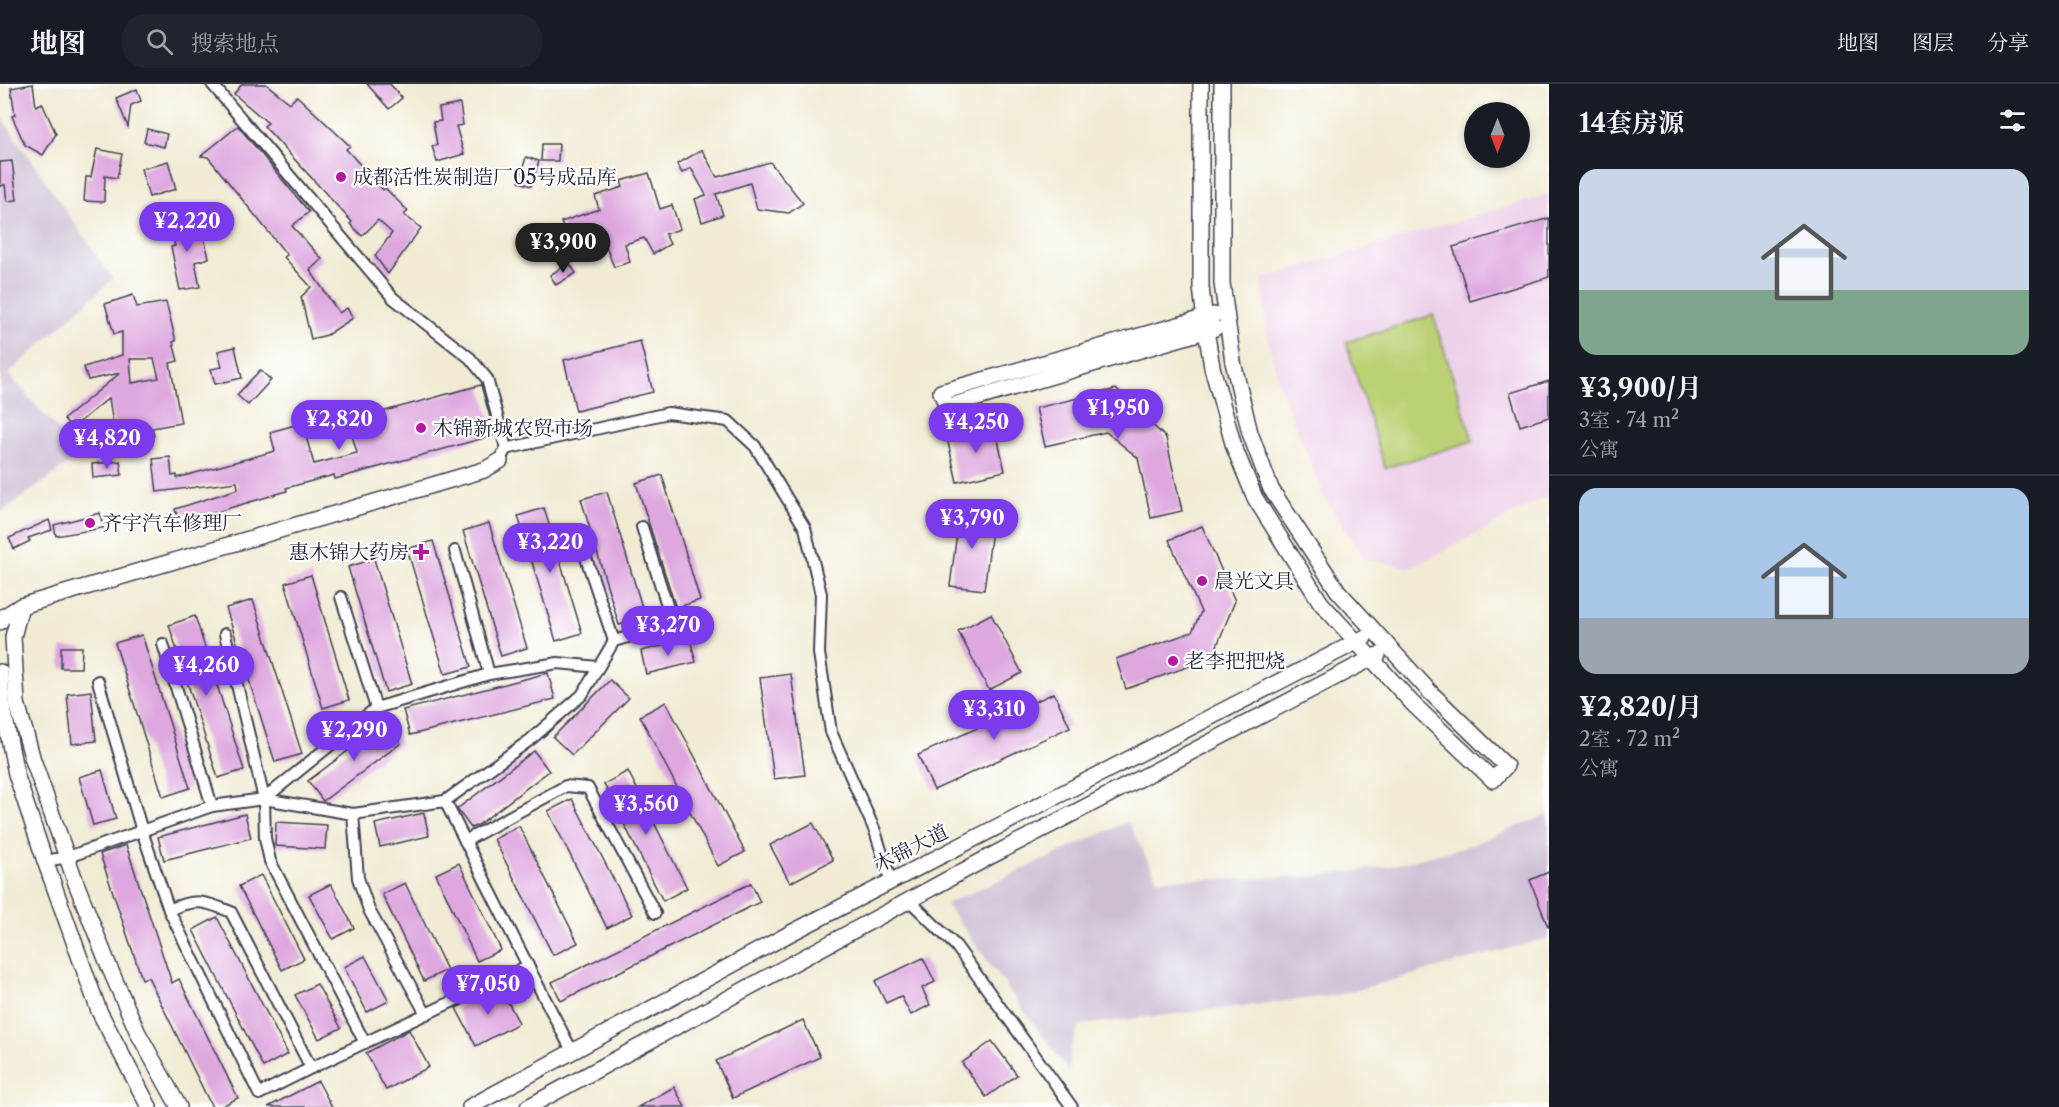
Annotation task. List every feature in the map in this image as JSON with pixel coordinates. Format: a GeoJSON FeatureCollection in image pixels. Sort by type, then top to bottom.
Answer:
{"type":"FeatureCollection","features":[{"type":"Feature","properties":{"kind":"street"},"geometry":{"type":"LineString","coordinates":[[212,84],[393,298],[470,358],[487,380],[503,455]]}},
{"type":"Feature","properties":{"kind":"street"},"geometry":{"type":"LineString","coordinates":[[1201,84],[1201,287],[1212,367],[1234,447],[1255,498],[1321,603],[1413,704],[1493,780],[1506,766],[1430,692],[1338,591],[1271,489],[1250,433],[1233,362],[1222,284],[1222,84]]}},
{"type":"Feature","properties":{"kind":"street"},"geometry":{"type":"LineString","coordinates":[[1206,324],[947,407],[942,392],[1227,318]]}},
{"type":"Feature","properties":{"kind":"street"},"geometry":{"type":"LineString","coordinates":[[0,622],[0,619],[21,606],[484,470],[503,455],[668,413],[728,421],[755,446],[805,528],[821,594],[819,653],[831,732],[875,831],[891,882]]}},
{"type":"Feature","properties":{"kind":"street"},"geometry":{"type":"LineString","coordinates":[[45,861],[68,857],[212,806],[264,799],[353,814],[445,801],[530,740],[582,695],[614,641],[673,624],[642,527]]}},
{"type":"Feature","properties":{"kind":"street"},"geometry":{"type":"LineString","coordinates":[[455,550],[489,674]]}},
{"type":"Feature","properties":{"kind":"street"},"geometry":{"type":"LineString","coordinates":[[586,558],[614,641]]}},
{"type":"Feature","properties":{"kind":"street"},"geometry":{"type":"LineString","coordinates":[[341,597],[376,708]]}},
{"type":"Feature","properties":{"kind":"street"},"geometry":{"type":"LineString","coordinates":[[21,606],[13,637],[17,703],[33,760],[76,883],[138,1034],[180,1107]]}},
{"type":"Feature","properties":{"kind":"street","name":"木锦大道"},"geometry":{"type":"LineString","coordinates":[[470,1107],[891,882],[1375,632]]}},
{"type":"Feature","properties":{"kind":"street"},"geometry":{"type":"LineString","coordinates":[[225,634],[264,799],[265,838],[270,861],[365,1043]]}},
{"type":"Feature","properties":{"kind":"street"},"geometry":{"type":"LineString","coordinates":[[163,644],[212,806]]}},
{"type":"Feature","properties":{"kind":"street"},"geometry":{"type":"LineString","coordinates":[[528,1107],[910,900],[1390,649]]}},
{"type":"Feature","properties":{"kind":"street"},"geometry":{"type":"LineString","coordinates":[[264,799],[376,708],[489,674],[558,663],[598,667]]}},
{"type":"Feature","properties":{"kind":"street"},"geometry":{"type":"LineString","coordinates":[[0,672],[2,703],[16,774],[45,861],[99,1011],[149,1107]]}},
{"type":"Feature","properties":{"kind":"street"},"geometry":{"type":"LineString","coordinates":[[98,681],[142,831],[169,910],[259,1094],[528,966]]}},
{"type":"Feature","properties":{"kind":"street"},"geometry":{"type":"LineString","coordinates":[[465,841],[566,786],[588,788],[655,913]]}},
{"type":"Feature","properties":{"kind":"street"},"geometry":{"type":"LineString","coordinates":[[445,801],[572,1051]]}},
{"type":"Feature","properties":{"kind":"street"},"geometry":{"type":"LineString","coordinates":[[353,814],[358,878],[369,910],[426,1014]]}},
{"type":"Feature","properties":{"kind":"street"},"geometry":{"type":"LineString","coordinates":[[910,900],[956,946],[1072,1107]]}},
{"type":"Feature","properties":{"kind":"street"},"geometry":{"type":"LineString","coordinates":[[169,910],[187,902],[207,902],[231,912],[311,1068]]}},
{"type":"Feature","properties":{"kind":"shaded area"},"geometry":{"type":"Polygon","coordinates":[[[0,115],[113,279],[8,374],[81,455],[0,513],[0,115]]]}},
{"type":"Feature","properties":{"kind":"shaded area"},"geometry":{"type":"Polygon","coordinates":[[[1549,194],[1549,495],[1412,568],[1365,559],[1325,498],[1278,381],[1267,335],[1262,279],[1549,194]]]}},
{"type":"Feature","properties":{"kind":"shaded area"},"geometry":{"type":"Polygon","coordinates":[[[1549,814],[1549,938],[1338,995],[1080,1025],[1071,1046],[1069,1072],[946,904],[1128,822],[1157,879],[1238,879],[1319,876],[1390,866],[1463,848],[1549,814]]]}},
{"type":"Feature","properties":{"kind":"green space"},"geometry":{"type":"Polygon","coordinates":[[[1433,315],[1473,441],[1385,468],[1346,342],[1433,315]]]}},
{"type":"Feature","properties":{"kind":"building"},"geometry":{"type":"Polygon","coordinates":[[[33,84],[36,106],[42,103],[56,134],[43,155],[25,145],[12,116],[15,115],[11,88],[33,84]]]}},
{"type":"Feature","properties":{"kind":"building"},"geometry":{"type":"Polygon","coordinates":[[[242,84],[266,84],[290,103],[297,96],[350,146],[346,149],[383,190],[385,188],[408,211],[404,215],[421,228],[388,274],[375,256],[392,233],[378,220],[362,236],[350,224],[352,222],[264,126],[268,123],[234,94],[242,84]]]}},
{"type":"Feature","properties":{"kind":"building"},"geometry":{"type":"Polygon","coordinates":[[[367,84],[390,84],[402,98],[389,109],[367,84]]]}},
{"type":"Feature","properties":{"kind":"building"},"geometry":{"type":"Polygon","coordinates":[[[137,89],[141,101],[131,105],[128,127],[116,98],[137,89]]]}},
{"type":"Feature","properties":{"kind":"building"},"geometry":{"type":"Polygon","coordinates":[[[460,104],[463,125],[456,126],[464,154],[437,162],[432,146],[437,145],[433,122],[441,121],[439,108],[460,104]]]}},
{"type":"Feature","properties":{"kind":"building"},"geometry":{"type":"Polygon","coordinates":[[[238,126],[309,212],[292,226],[322,259],[310,270],[339,313],[347,308],[353,318],[327,335],[311,339],[301,297],[311,287],[284,257],[287,255],[208,157],[201,156],[238,126]]]}},
{"type":"Feature","properties":{"kind":"building"},"geometry":{"type":"Polygon","coordinates":[[[147,129],[167,134],[164,147],[144,142],[147,129]]]}},
{"type":"Feature","properties":{"kind":"building"},"geometry":{"type":"Polygon","coordinates":[[[542,144],[559,144],[558,161],[541,161],[542,144]]]}},
{"type":"Feature","properties":{"kind":"building"},"geometry":{"type":"Polygon","coordinates":[[[97,149],[122,154],[117,178],[105,176],[104,202],[84,201],[86,177],[91,177],[97,149]]]}},
{"type":"Feature","properties":{"kind":"building"},"geometry":{"type":"Polygon","coordinates":[[[702,150],[717,177],[770,162],[803,203],[789,213],[757,209],[750,183],[716,194],[723,215],[702,222],[695,199],[706,195],[691,168],[682,173],[677,164],[702,150]]]}},
{"type":"Feature","properties":{"kind":"building"},"geometry":{"type":"Polygon","coordinates":[[[526,157],[539,161],[531,186],[519,182],[526,157]]]}},
{"type":"Feature","properties":{"kind":"building"},"geometry":{"type":"Polygon","coordinates":[[[12,161],[17,200],[7,201],[5,185],[0,186],[0,162],[12,161]]]}},
{"type":"Feature","properties":{"kind":"building"},"geometry":{"type":"Polygon","coordinates":[[[168,161],[176,189],[149,197],[141,169],[168,161]]]}},
{"type":"Feature","properties":{"kind":"building"},"geometry":{"type":"Polygon","coordinates":[[[649,173],[660,209],[672,205],[680,229],[665,234],[670,244],[653,254],[644,238],[625,244],[630,262],[614,267],[603,239],[571,250],[561,222],[599,209],[595,196],[623,187],[621,181],[649,173]]]}},
{"type":"Feature","properties":{"kind":"building"},"geometry":{"type":"Polygon","coordinates":[[[189,218],[194,235],[203,233],[209,258],[195,262],[200,287],[180,290],[171,247],[175,246],[169,224],[189,218]]]}},
{"type":"Feature","properties":{"kind":"building"},"geometry":{"type":"Polygon","coordinates":[[[1549,218],[1549,277],[1470,301],[1453,247],[1549,218]]]}},
{"type":"Feature","properties":{"kind":"building"},"geometry":{"type":"Polygon","coordinates":[[[569,263],[576,273],[556,285],[550,275],[569,263]]]}},
{"type":"Feature","properties":{"kind":"building"},"geometry":{"type":"Polygon","coordinates":[[[133,295],[137,307],[166,302],[176,341],[173,342],[178,361],[170,363],[181,423],[152,428],[154,436],[138,439],[140,451],[128,452],[125,429],[115,437],[109,398],[72,428],[64,419],[120,373],[88,380],[84,367],[122,355],[122,332],[114,334],[105,304],[133,295]],[[130,359],[132,383],[159,378],[154,359],[130,359]]]}},
{"type":"Feature","properties":{"kind":"building"},"geometry":{"type":"Polygon","coordinates":[[[640,341],[653,392],[576,411],[564,360],[640,341]]]}},
{"type":"Feature","properties":{"kind":"building"},"geometry":{"type":"Polygon","coordinates":[[[235,347],[242,378],[215,384],[211,369],[222,367],[218,351],[235,347]]]}},
{"type":"Feature","properties":{"kind":"building"},"geometry":{"type":"Polygon","coordinates":[[[260,370],[271,380],[248,405],[237,395],[260,370]]]}},
{"type":"Feature","properties":{"kind":"building"},"geometry":{"type":"Polygon","coordinates":[[[1549,381],[1549,417],[1520,426],[1510,393],[1549,381]]]}},
{"type":"Feature","properties":{"kind":"building"},"geometry":{"type":"Polygon","coordinates":[[[481,385],[495,435],[335,479],[334,475],[286,488],[287,491],[179,523],[175,509],[238,489],[237,482],[157,492],[153,459],[170,457],[172,476],[177,475],[177,478],[275,451],[270,432],[302,423],[314,464],[357,453],[348,421],[481,385]]]}},
{"type":"Feature","properties":{"kind":"building"},"geometry":{"type":"Polygon","coordinates":[[[1116,389],[1166,438],[1182,511],[1151,518],[1138,458],[1106,432],[1045,446],[1036,408],[1116,389]]]}},
{"type":"Feature","properties":{"kind":"building"},"geometry":{"type":"Polygon","coordinates":[[[995,427],[1005,471],[957,482],[947,438],[995,427]]]}},
{"type":"Feature","properties":{"kind":"building"},"geometry":{"type":"Polygon","coordinates":[[[120,461],[122,475],[93,478],[92,464],[120,461]]]}},
{"type":"Feature","properties":{"kind":"building"},"geometry":{"type":"Polygon","coordinates":[[[662,475],[700,600],[676,608],[636,483],[662,475]]]}},
{"type":"Feature","properties":{"kind":"building"},"geometry":{"type":"Polygon","coordinates":[[[607,492],[645,617],[619,625],[581,499],[607,492]]]}},
{"type":"Feature","properties":{"kind":"building"},"geometry":{"type":"Polygon","coordinates":[[[544,508],[582,633],[556,641],[518,516],[544,508]]]}},
{"type":"Feature","properties":{"kind":"building"},"geometry":{"type":"Polygon","coordinates":[[[960,510],[994,515],[984,590],[950,586],[960,510]]]}},
{"type":"Feature","properties":{"kind":"building"},"geometry":{"type":"Polygon","coordinates":[[[100,513],[103,528],[56,536],[54,525],[100,513]]]}},
{"type":"Feature","properties":{"kind":"building"},"geometry":{"type":"Polygon","coordinates":[[[49,520],[52,530],[28,538],[30,541],[14,549],[9,538],[49,520]]]}},
{"type":"Feature","properties":{"kind":"building"},"geometry":{"type":"Polygon","coordinates":[[[489,523],[527,648],[501,656],[463,531],[489,523]]]}},
{"type":"Feature","properties":{"kind":"building"},"geometry":{"type":"Polygon","coordinates":[[[1202,526],[1235,601],[1212,658],[1126,689],[1116,659],[1192,632],[1201,612],[1169,540],[1202,526]]]}},
{"type":"Feature","properties":{"kind":"building"},"geometry":{"type":"Polygon","coordinates":[[[433,541],[471,667],[445,674],[407,549],[433,541]]]}},
{"type":"Feature","properties":{"kind":"building"},"geometry":{"type":"Polygon","coordinates":[[[374,559],[412,684],[386,692],[348,567],[374,559]]]}},
{"type":"Feature","properties":{"kind":"building"},"geometry":{"type":"Polygon","coordinates":[[[311,575],[349,700],[323,708],[285,583],[311,575]]]}},
{"type":"Feature","properties":{"kind":"building"},"geometry":{"type":"Polygon","coordinates":[[[253,600],[302,754],[275,762],[226,608],[253,600]]]}},
{"type":"Feature","properties":{"kind":"building"},"geometry":{"type":"Polygon","coordinates":[[[991,614],[1022,673],[989,690],[958,631],[991,614]]]}},
{"type":"Feature","properties":{"kind":"building"},"geometry":{"type":"Polygon","coordinates":[[[195,616],[244,770],[218,778],[169,625],[195,616]]]}},
{"type":"Feature","properties":{"kind":"building"},"geometry":{"type":"Polygon","coordinates":[[[142,635],[190,788],[163,797],[115,643],[142,635]]]}},
{"type":"Feature","properties":{"kind":"building"},"geometry":{"type":"Polygon","coordinates":[[[690,639],[696,662],[646,674],[641,651],[690,639]]]}},
{"type":"Feature","properties":{"kind":"building"},"geometry":{"type":"Polygon","coordinates":[[[61,647],[82,647],[81,668],[61,668],[61,647]]]}},
{"type":"Feature","properties":{"kind":"building"},"geometry":{"type":"Polygon","coordinates":[[[548,673],[555,699],[410,735],[403,710],[548,673]]]}},
{"type":"Feature","properties":{"kind":"building"},"geometry":{"type":"Polygon","coordinates":[[[791,674],[805,775],[774,779],[760,678],[791,674]]]}},
{"type":"Feature","properties":{"kind":"building"},"geometry":{"type":"Polygon","coordinates":[[[610,680],[629,698],[572,755],[553,737],[610,680]]]}},
{"type":"Feature","properties":{"kind":"building"},"geometry":{"type":"Polygon","coordinates":[[[91,691],[96,741],[72,744],[67,694],[91,691]]]}},
{"type":"Feature","properties":{"kind":"building"},"geometry":{"type":"Polygon","coordinates":[[[1054,693],[1070,727],[934,790],[918,755],[1054,693]]]}},
{"type":"Feature","properties":{"kind":"building"},"geometry":{"type":"Polygon","coordinates":[[[666,702],[745,852],[718,866],[640,716],[666,702]]]}},
{"type":"Feature","properties":{"kind":"building"},"geometry":{"type":"Polygon","coordinates":[[[385,723],[401,743],[323,801],[308,781],[385,723]]]}},
{"type":"Feature","properties":{"kind":"building"},"geometry":{"type":"Polygon","coordinates":[[[534,751],[549,771],[471,828],[457,809],[534,751]]]}},
{"type":"Feature","properties":{"kind":"building"},"geometry":{"type":"Polygon","coordinates":[[[102,770],[116,819],[93,825],[79,777],[102,770]]]}},
{"type":"Feature","properties":{"kind":"building"},"geometry":{"type":"Polygon","coordinates":[[[628,771],[687,888],[663,901],[604,784],[628,771]]]}},
{"type":"Feature","properties":{"kind":"building"},"geometry":{"type":"Polygon","coordinates":[[[572,799],[632,915],[607,928],[548,811],[572,799]]]}},
{"type":"Feature","properties":{"kind":"building"},"geometry":{"type":"Polygon","coordinates":[[[424,813],[429,836],[380,847],[375,824],[424,813]]]}},
{"type":"Feature","properties":{"kind":"building"},"geometry":{"type":"Polygon","coordinates":[[[245,814],[251,838],[164,860],[158,837],[245,814]]]}},
{"type":"Feature","properties":{"kind":"building"},"geometry":{"type":"Polygon","coordinates":[[[276,822],[327,825],[325,849],[275,846],[276,822]]]}},
{"type":"Feature","properties":{"kind":"building"},"geometry":{"type":"Polygon","coordinates":[[[813,823],[833,860],[790,883],[770,845],[813,823]]]}},
{"type":"Feature","properties":{"kind":"building"},"geometry":{"type":"Polygon","coordinates":[[[519,826],[578,943],[553,955],[494,839],[519,826]]]}},
{"type":"Feature","properties":{"kind":"building"},"geometry":{"type":"Polygon","coordinates":[[[126,845],[172,983],[179,979],[238,1098],[220,1107],[212,1107],[148,977],[142,979],[100,854],[126,845]]]}},
{"type":"Feature","properties":{"kind":"building"},"geometry":{"type":"Polygon","coordinates":[[[459,863],[501,950],[477,961],[436,874],[459,863]]]}},
{"type":"Feature","properties":{"kind":"building"},"geometry":{"type":"Polygon","coordinates":[[[1549,872],[1549,927],[1548,927],[1530,880],[1549,872]]]}},
{"type":"Feature","properties":{"kind":"building"},"geometry":{"type":"Polygon","coordinates":[[[261,875],[304,959],[282,970],[239,886],[261,875]]]}},
{"type":"Feature","properties":{"kind":"building"},"geometry":{"type":"Polygon","coordinates":[[[405,883],[447,970],[424,981],[382,894],[405,883]]]}},
{"type":"Feature","properties":{"kind":"building"},"geometry":{"type":"Polygon","coordinates":[[[751,883],[760,902],[561,1001],[552,982],[751,883]]]}},
{"type":"Feature","properties":{"kind":"building"},"geometry":{"type":"Polygon","coordinates":[[[331,884],[354,928],[333,939],[309,895],[331,884]]]}},
{"type":"Feature","properties":{"kind":"building"},"geometry":{"type":"Polygon","coordinates":[[[217,917],[288,1054],[263,1067],[193,930],[217,917]]]}},
{"type":"Feature","properties":{"kind":"building"},"geometry":{"type":"Polygon","coordinates":[[[365,956],[389,1001],[367,1012],[344,967],[365,956]]]}},
{"type":"Feature","properties":{"kind":"building"},"geometry":{"type":"Polygon","coordinates":[[[923,958],[935,982],[922,988],[930,1005],[911,1015],[901,996],[886,1003],[875,981],[923,958]]]}},
{"type":"Feature","properties":{"kind":"building"},"geometry":{"type":"Polygon","coordinates":[[[317,984],[341,1028],[319,1039],[295,995],[317,984]]]}},
{"type":"Feature","properties":{"kind":"building"},"geometry":{"type":"Polygon","coordinates":[[[500,987],[519,1023],[476,1046],[456,1008],[500,987]]]}},
{"type":"Feature","properties":{"kind":"building"},"geometry":{"type":"Polygon","coordinates":[[[803,1020],[820,1057],[733,1098],[716,1061],[803,1020]]]}},
{"type":"Feature","properties":{"kind":"building"},"geometry":{"type":"Polygon","coordinates":[[[409,1030],[429,1067],[386,1090],[366,1053],[409,1030]]]}},
{"type":"Feature","properties":{"kind":"building"},"geometry":{"type":"Polygon","coordinates":[[[992,1041],[1017,1075],[986,1097],[962,1063],[992,1041]]]}},
{"type":"Feature","properties":{"kind":"building"},"geometry":{"type":"Polygon","coordinates":[[[318,1081],[332,1107],[268,1107],[318,1081]]]}},
{"type":"Feature","properties":{"kind":"building"},"geometry":{"type":"Polygon","coordinates":[[[674,1087],[685,1107],[638,1107],[674,1087]]]}},
{"type":"Feature","properties":{"kind":"place","name":"成都活性炭制造厂05号成品库"},"geometry":{"type":"Point","coordinates":[341,177]}},
{"type":"Feature","properties":{"kind":"place","name":"木锦新城农贸市场"},"geometry":{"type":"Point","coordinates":[421,428]}},
{"type":"Feature","properties":{"kind":"place","name":"齐宇汽车修理厂"},"geometry":{"type":"Point","coordinates":[90,523]}},
{"type":"Feature","properties":{"kind":"place","name":"惠木锦大药房"},"geometry":{"type":"Point","coordinates":[421,552]}},
{"type":"Feature","properties":{"kind":"place","name":"晨光文具"},"geometry":{"type":"Point","coordinates":[1202,581]}},
{"type":"Feature","properties":{"kind":"place","name":"老李把把烧"},"geometry":{"type":"Point","coordinates":[1173,661]}}]}
